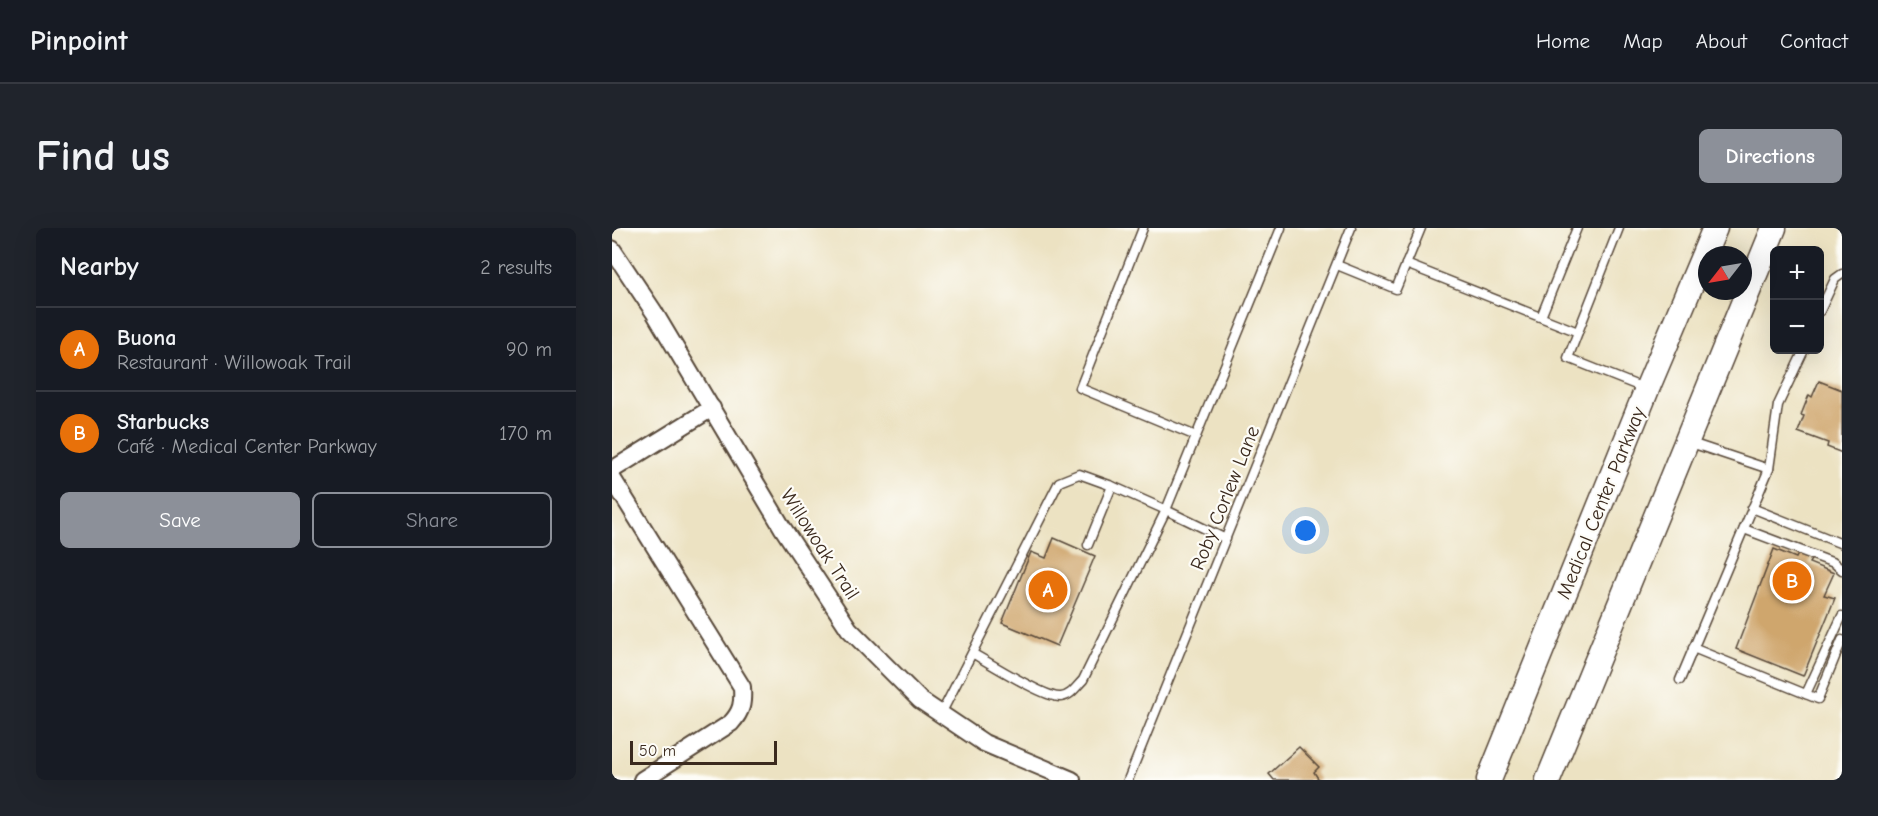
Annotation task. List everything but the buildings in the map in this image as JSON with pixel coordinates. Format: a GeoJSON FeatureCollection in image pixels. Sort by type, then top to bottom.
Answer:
{"type":"FeatureCollection","features":[{"type":"Feature","properties":{"kind":"main road","name":"Medical Center Parkway"},"geometry":{"type":"LineString","coordinates":[[1489,780],[1647,389],[1715,228]]}},
{"type":"Feature","properties":{"kind":"main road"},"geometry":{"type":"LineString","coordinates":[[1548,780],[1774,228]]}},
{"type":"Feature","properties":{"kind":"street","name":"Willowoak Trail"},"geometry":{"type":"LineString","coordinates":[[612,249],[654,312],[782,527],[849,629],[920,700],[984,743],[1072,780]]}},
{"type":"Feature","properties":{"kind":"street"},"geometry":{"type":"LineString","coordinates":[[612,470],[712,408]]}},
{"type":"Feature","properties":{"kind":"street"},"geometry":{"type":"LineString","coordinates":[[612,478],[742,687],[743,702],[740,714],[732,723],[642,780]]}},
{"type":"Feature","properties":{"kind":"lane"},"geometry":{"type":"LineString","coordinates":[[1143,228],[1080,388],[1196,436]]}},
{"type":"Feature","properties":{"kind":"lane"},"geometry":{"type":"LineString","coordinates":[[972,653],[1040,691],[1059,698],[1071,694],[1083,680],[1166,510],[1281,228]]}},
{"type":"Feature","properties":{"kind":"lane","name":"Roby Corlew Lane"},"geometry":{"type":"LineString","coordinates":[[1128,780],[1352,228]]}},
{"type":"Feature","properties":{"kind":"lane"},"geometry":{"type":"LineString","coordinates":[[1337,265],[1396,289],[1421,228]]}},
{"type":"Feature","properties":{"kind":"lane"},"geometry":{"type":"LineString","coordinates":[[1542,317],[1577,228]]}},
{"type":"Feature","properties":{"kind":"lane"},"geometry":{"type":"LineString","coordinates":[[1619,228],[1568,358],[1647,389]]}},
{"type":"Feature","properties":{"kind":"lane"},"geometry":{"type":"LineString","coordinates":[[1406,264],[1578,332]]}},
{"type":"Feature","properties":{"kind":"lane"},"geometry":{"type":"LineString","coordinates":[[1824,302],[1835,279],[1842,274]]}},
{"type":"Feature","properties":{"kind":"lane"},"geometry":{"type":"LineString","coordinates":[[1680,680],[1769,470],[1778,405],[1802,354]]}},
{"type":"Feature","properties":{"kind":"lane"},"geometry":{"type":"LineString","coordinates":[[1686,441],[1769,470]]}},
{"type":"Feature","properties":{"kind":"lane"},"geometry":{"type":"LineString","coordinates":[[941,714],[1059,482],[1079,474],[1112,486],[1226,539]]}},
{"type":"Feature","properties":{"kind":"lane"},"geometry":{"type":"LineString","coordinates":[[1088,545],[1112,486]]}},
{"type":"Feature","properties":{"kind":"lane"},"geometry":{"type":"LineString","coordinates":[[1752,508],[1842,544]]}},
{"type":"Feature","properties":{"kind":"lane"},"geometry":{"type":"LineString","coordinates":[[1744,529],[1834,563],[1842,570]]}},
{"type":"Feature","properties":{"kind":"lane"},"geometry":{"type":"LineString","coordinates":[[1806,694],[1842,616]]}},
{"type":"Feature","properties":{"kind":"lane"},"geometry":{"type":"LineString","coordinates":[[1693,648],[1818,699],[1842,640]]}},
{"type":"Feature","properties":{"kind":"place","name":"Starbucks"},"geometry":{"type":"Point","coordinates":[1792,581]}},
{"type":"Feature","properties":{"kind":"place","name":"Buona"},"geometry":{"type":"Point","coordinates":[1048,590]}}]}
